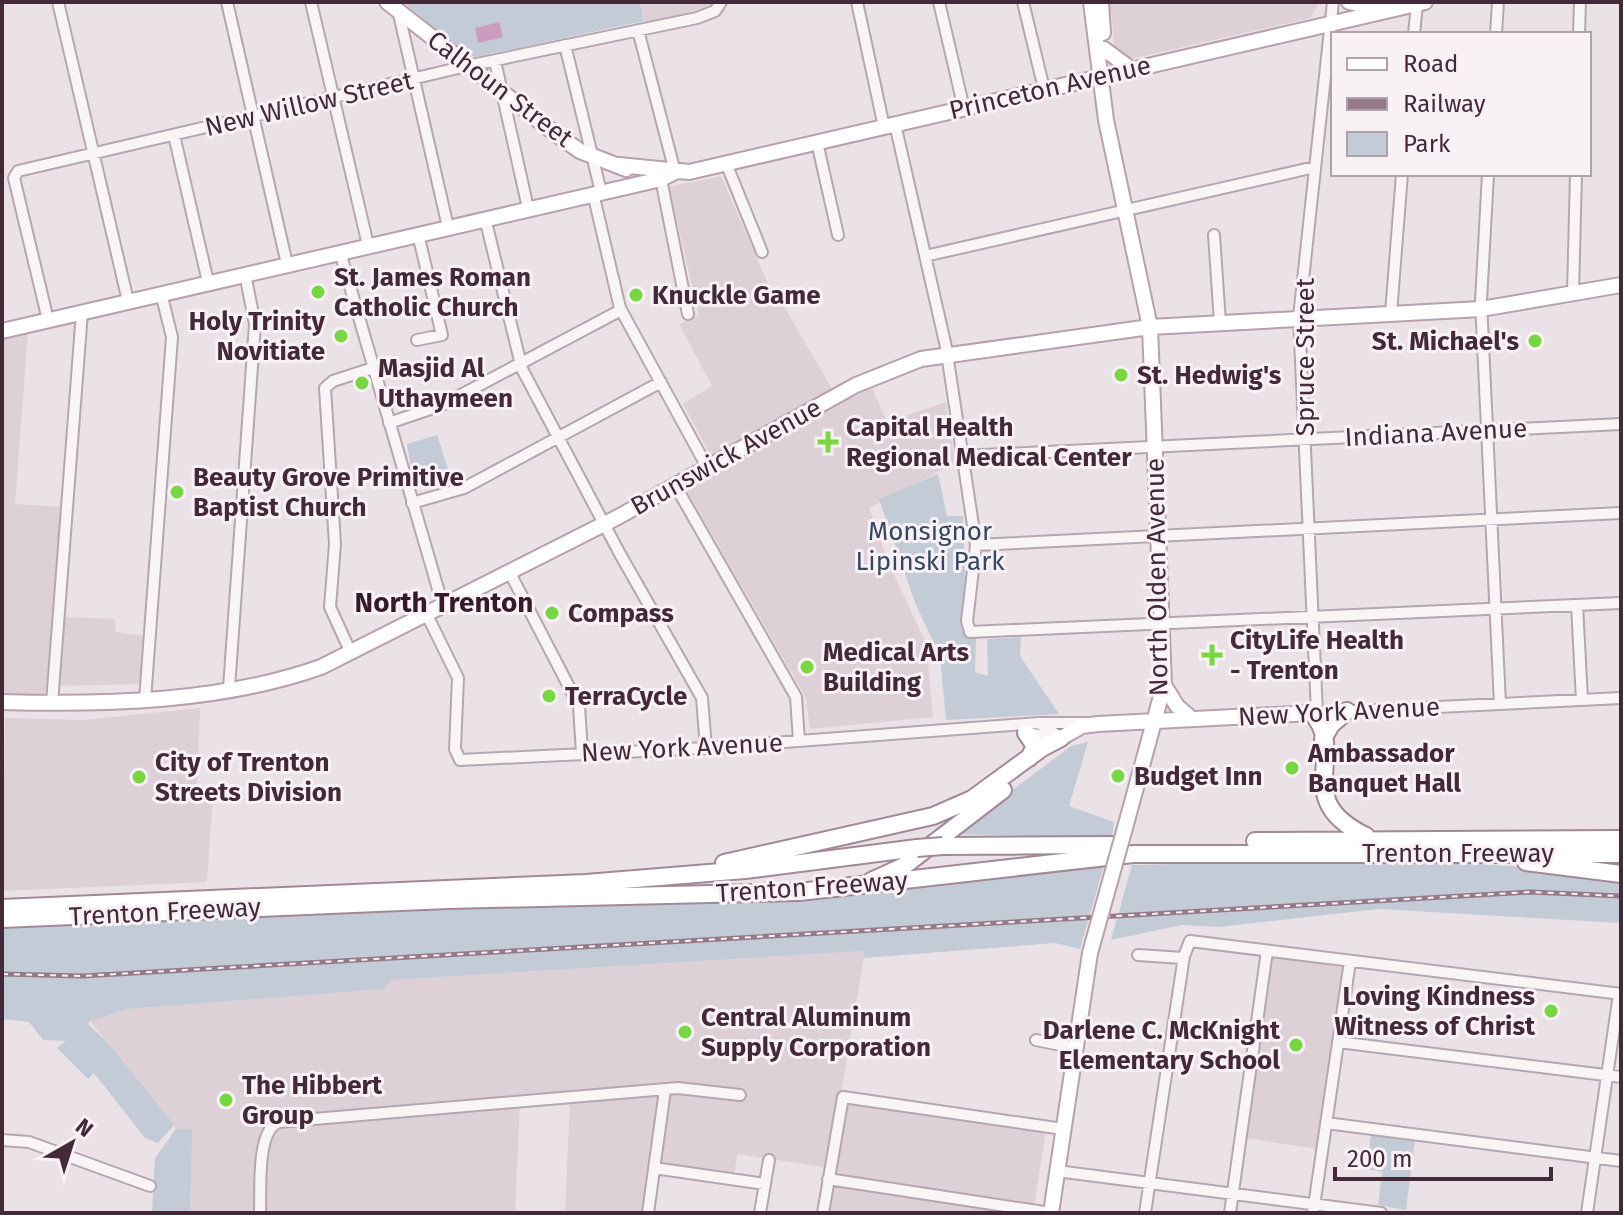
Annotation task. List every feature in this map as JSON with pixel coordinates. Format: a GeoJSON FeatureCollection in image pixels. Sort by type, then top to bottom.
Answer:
{"type":"FeatureCollection","features":[{"type":"Feature","properties":{"kind":"highway"},"geometry":{"type":"LineString","coordinates":[[1323,739],[1331,725],[1347,711]]}},
{"type":"Feature","properties":{"kind":"highway"},"geometry":{"type":"LineString","coordinates":[[1315,713],[1323,739],[1324,785],[1328,806],[1343,824],[1375,838]]}},
{"type":"Feature","properties":{"kind":"highway"},"geometry":{"type":"LineString","coordinates":[[1029,758],[1035,746],[1033,728]]}},
{"type":"Feature","properties":{"kind":"highway"},"geometry":{"type":"LineString","coordinates":[[684,874],[933,816],[973,798],[1042,748],[1056,743]]}},
{"type":"Feature","properties":{"kind":"highway"},"geometry":{"type":"LineString","coordinates":[[852,888],[904,866],[1044,759],[1056,743]]}},
{"type":"Feature","properties":{"kind":"highway","name":"Trenton Freeway"},"geometry":{"type":"LineString","coordinates":[[2,908],[375,889],[544,885],[684,874],[943,846],[1071,847],[1375,838],[1621,839]]}},
{"type":"Feature","properties":{"kind":"highway"},"geometry":{"type":"LineString","coordinates":[[1428,852],[1621,874]]}},
{"type":"Feature","properties":{"kind":"highway","name":"Trenton Freeway"},"geometry":{"type":"LineString","coordinates":[[2,919],[380,902],[758,894],[852,888],[1054,861],[1133,854],[1621,854]]}},
{"type":"Feature","properties":{"kind":"main road"},"geometry":{"type":"LineString","coordinates":[[1091,2],[1101,77]]}},
{"type":"Feature","properties":{"kind":"main road"},"geometry":{"type":"LineString","coordinates":[[1101,2],[1104,49],[1101,77]]}},
{"type":"Feature","properties":{"kind":"main road"},"geometry":{"type":"LineString","coordinates":[[1349,2],[1389,10]]}},
{"type":"Feature","properties":{"kind":"main road","name":"Princeton Avenue"},"geometry":{"type":"LineString","coordinates":[[2,331],[1421,3]]}},
{"type":"Feature","properties":{"kind":"main road","name":"Calhoun Street"},"geometry":{"type":"LineString","coordinates":[[394,5],[502,93],[591,155],[619,165],[662,167],[668,176]]}},
{"type":"Feature","properties":{"kind":"main road"},"geometry":{"type":"LineString","coordinates":[[1104,49],[1131,69]]}},
{"type":"Feature","properties":{"kind":"main road","name":"North Olden Avenue"},"geometry":{"type":"LineString","coordinates":[[1051,1213],[1090,953],[1164,685],[1150,327],[1106,120],[1101,77]]}},
{"type":"Feature","properties":{"kind":"main road","name":"Brunswick Avenue"},"geometry":{"type":"LineString","coordinates":[[2,702],[145,700],[229,688],[313,670],[604,524],[862,382],[921,359],[1150,327],[1481,309],[1621,285]]}},
{"type":"Feature","properties":{"kind":"main road"},"geometry":{"type":"LineString","coordinates":[[1164,685],[1177,706],[1192,719]]}},
{"type":"Feature","properties":{"kind":"main road","name":"New York Avenue"},"geometry":{"type":"LineString","coordinates":[[1056,743],[1082,726],[1098,724],[1315,713]]}},
{"type":"Feature","properties":{"kind":"street"},"geometry":{"type":"LineString","coordinates":[[58,2],[128,301]]}},
{"type":"Feature","properties":{"kind":"street"},"geometry":{"type":"LineString","coordinates":[[227,2],[287,264]]}},
{"type":"Feature","properties":{"kind":"street"},"geometry":{"type":"LineString","coordinates":[[311,2],[368,245]]}},
{"type":"Feature","properties":{"kind":"street","name":"New Willow Street"},"geometry":{"type":"LineString","coordinates":[[48,320],[15,174],[467,66],[707,15],[721,2]]}},
{"type":"Feature","properties":{"kind":"street"},"geometry":{"type":"LineString","coordinates":[[857,2],[925,256],[947,355],[976,545],[967,621],[970,632],[1621,603]]}},
{"type":"Feature","properties":{"kind":"street"},"geometry":{"type":"LineString","coordinates":[[939,2],[964,109]]}},
{"type":"Feature","properties":{"kind":"street"},"geometry":{"type":"LineString","coordinates":[[1023,2],[1044,89]]}},
{"type":"Feature","properties":{"kind":"street","name":"Spruce Street"},"geometry":{"type":"LineString","coordinates":[[1315,713],[1299,317],[1333,2]]}},
{"type":"Feature","properties":{"kind":"street"},"geometry":{"type":"LineString","coordinates":[[1496,32],[1498,2]]}},
{"type":"Feature","properties":{"kind":"street"},"geometry":{"type":"LineString","coordinates":[[1579,32],[1580,2]]}},
{"type":"Feature","properties":{"kind":"street"},"geometry":{"type":"LineString","coordinates":[[1414,32],[1421,3]]}},
{"type":"Feature","properties":{"kind":"street"},"geometry":{"type":"LineString","coordinates":[[394,5],[448,227]]}},
{"type":"Feature","properties":{"kind":"street"},"geometry":{"type":"LineString","coordinates":[[638,30],[668,176],[688,314]]}},
{"type":"Feature","properties":{"kind":"street"},"geometry":{"type":"LineString","coordinates":[[565,45],[591,155],[622,312],[707,467]]}},
{"type":"Feature","properties":{"kind":"street"},"geometry":{"type":"LineString","coordinates":[[495,61],[528,208]]}},
{"type":"Feature","properties":{"kind":"street"},"geometry":{"type":"LineString","coordinates":[[174,135],[208,282]]}},
{"type":"Feature","properties":{"kind":"street"},"geometry":{"type":"LineString","coordinates":[[817,142],[838,235]]}},
{"type":"Feature","properties":{"kind":"street"},"geometry":{"type":"LineString","coordinates":[[726,163],[762,252]]}},
{"type":"Feature","properties":{"kind":"street"},"geometry":{"type":"LineString","coordinates":[[925,256],[1315,167]]}},
{"type":"Feature","properties":{"kind":"street"},"geometry":{"type":"LineString","coordinates":[[1391,313],[1402,176]]}},
{"type":"Feature","properties":{"kind":"street"},"geometry":{"type":"LineString","coordinates":[[1488,176],[1481,309],[1500,704]]}},
{"type":"Feature","properties":{"kind":"street"},"geometry":{"type":"LineString","coordinates":[[1573,293],[1576,176]]}},
{"type":"Feature","properties":{"kind":"street"},"geometry":{"type":"LineString","coordinates":[[485,218],[520,365],[604,524],[705,703],[706,748]]}},
{"type":"Feature","properties":{"kind":"street"},"geometry":{"type":"LineString","coordinates":[[417,340],[442,335],[418,234]]}},
{"type":"Feature","properties":{"kind":"street"},"geometry":{"type":"LineString","coordinates":[[1214,235],[1220,323]]}},
{"type":"Feature","properties":{"kind":"street"},"geometry":{"type":"LineString","coordinates":[[340,252],[443,606]]}},
{"type":"Feature","properties":{"kind":"street"},"geometry":{"type":"LineString","coordinates":[[229,688],[255,324],[245,274]]}},
{"type":"Feature","properties":{"kind":"street"},"geometry":{"type":"LineString","coordinates":[[145,700],[172,337],[161,293]]}},
{"type":"Feature","properties":{"kind":"street"},"geometry":{"type":"LineString","coordinates":[[52,703],[82,312]]}},
{"type":"Feature","properties":{"kind":"street"},"geometry":{"type":"LineString","coordinates":[[389,423],[429,411],[622,312]]}},
{"type":"Feature","properties":{"kind":"street"},"geometry":{"type":"LineString","coordinates":[[351,653],[330,607],[335,544],[324,392],[329,383],[373,368]]}},
{"type":"Feature","properties":{"kind":"street"},"geometry":{"type":"LineString","coordinates":[[412,503],[464,488],[661,382]]}},
{"type":"Feature","properties":{"kind":"street","name":"Indiana Avenue"},"geometry":{"type":"LineString","coordinates":[[963,456],[1621,424]]}},
{"type":"Feature","properties":{"kind":"street"},"geometry":{"type":"LineString","coordinates":[[675,485],[796,697],[799,741]]}},
{"type":"Feature","properties":{"kind":"street"},"geometry":{"type":"LineString","coordinates":[[976,545],[1621,513]]}},
{"type":"Feature","properties":{"kind":"street"},"geometry":{"type":"LineString","coordinates":[[510,573],[579,706],[582,753]]}},
{"type":"Feature","properties":{"kind":"street"},"geometry":{"type":"LineString","coordinates":[[1577,605],[1582,700]]}},
{"type":"Feature","properties":{"kind":"street","name":"New York Avenue"},"geometry":{"type":"LineString","coordinates":[[427,615],[458,678],[456,758],[706,748],[1004,727],[1033,728],[1056,743]]}},
{"type":"Feature","properties":{"kind":"street","name":"New York Avenue"},"geometry":{"type":"LineString","coordinates":[[1315,713],[1621,698]]}},
{"type":"Feature","properties":{"kind":"street"},"geometry":{"type":"LineString","coordinates":[[1033,728],[1079,720],[1098,724]]}},
{"type":"Feature","properties":{"kind":"street","name":"New York Avenue"},"geometry":{"type":"LineString","coordinates":[[1004,727],[1033,728],[1056,743]]}},
{"type":"Feature","properties":{"kind":"street"},"geometry":{"type":"LineString","coordinates":[[1145,1213],[1183,958],[1187,943],[1193,941],[1620,994],[1587,1213]]}},
{"type":"Feature","properties":{"kind":"street"},"geometry":{"type":"LineString","coordinates":[[1230,1213],[1267,951]]}},
{"type":"Feature","properties":{"kind":"street"},"geometry":{"type":"LineString","coordinates":[[1138,955],[1183,958]]}},
{"type":"Feature","properties":{"kind":"street"},"geometry":{"type":"LineString","coordinates":[[1314,1209],[1350,961]]}},
{"type":"Feature","properties":{"kind":"street"},"geometry":{"type":"LineString","coordinates":[[1036,1040],[1075,1048]]}},
{"type":"Feature","properties":{"kind":"street"},"geometry":{"type":"LineString","coordinates":[[1338,1042],[1621,1077]]}},
{"type":"Feature","properties":{"kind":"street"},"geometry":{"type":"LineString","coordinates":[[648,1213],[665,1090]]}},
{"type":"Feature","properties":{"kind":"street"},"geometry":{"type":"LineString","coordinates":[[260,1213],[265,1135],[272,1125],[279,1122],[665,1090],[740,1095]]}},
{"type":"Feature","properties":{"kind":"street"},"geometry":{"type":"LineString","coordinates":[[823,1213],[843,1097],[1063,1129]]}},
{"type":"Feature","properties":{"kind":"street"},"geometry":{"type":"LineString","coordinates":[[1326,1123],[1621,1161]]}},
{"type":"Feature","properties":{"kind":"street"},"geometry":{"type":"LineString","coordinates":[[2,1140],[29,1142],[150,1186]]}},
{"type":"Feature","properties":{"kind":"street"},"geometry":{"type":"LineString","coordinates":[[760,1213],[769,1160]]}},
{"type":"Feature","properties":{"kind":"street"},"geometry":{"type":"LineString","coordinates":[[654,1168],[765,1184]]}},
{"type":"Feature","properties":{"kind":"street"},"geometry":{"type":"LineString","coordinates":[[1057,1171],[1314,1209],[1381,1213]]}},
{"type":"Feature","properties":{"kind":"street"},"geometry":{"type":"LineString","coordinates":[[828,1179],[1051,1213]]}},
{"type":"Feature","properties":{"kind":"shaded area"},"geometry":{"type":"Polygon","coordinates":[[[640,2],[721,2],[646,26],[640,2]]]}},
{"type":"Feature","properties":{"kind":"shaded area"},"geometry":{"type":"Polygon","coordinates":[[[1110,2],[1320,2],[1310,18],[1131,59],[1115,50],[1110,2]]]}},
{"type":"Feature","properties":{"kind":"shaded area"},"geometry":{"type":"Polygon","coordinates":[[[499,22],[503,37],[478,43],[475,28],[499,22]]]}},
{"type":"Feature","properties":{"kind":"shaded area","name":"Capital Health Regional Medical Center"},"geometry":{"type":"Polygon","coordinates":[[[721,176],[772,293],[781,301],[840,403],[872,388],[887,422],[946,402],[955,463],[869,508],[889,564],[926,643],[933,717],[810,729],[806,698],[686,489],[718,470],[683,404],[712,386],[679,324],[699,315],[669,187],[721,176]]]}},
{"type":"Feature","properties":{"kind":"shaded area"},"geometry":{"type":"Polygon","coordinates":[[[28,330],[15,504],[62,507],[47,691],[41,695],[2,695],[2,336],[28,330]]]}},
{"type":"Feature","properties":{"kind":"shaded area"},"geometry":{"type":"Polygon","coordinates":[[[63,617],[115,619],[115,632],[152,637],[142,684],[58,686],[63,617]]]}},
{"type":"Feature","properties":{"kind":"shaded area"},"geometry":{"type":"Polygon","coordinates":[[[200,708],[197,792],[213,792],[207,882],[2,891],[5,718],[83,720],[200,708]]]}},
{"type":"Feature","properties":{"kind":"shaded area"},"geometry":{"type":"Polygon","coordinates":[[[865,951],[841,1094],[1047,1125],[1033,1213],[823,1213],[829,1168],[737,1154],[734,1177],[653,1168],[647,1213],[565,1213],[570,1098],[520,1103],[515,1213],[190,1213],[191,1129],[176,1129],[90,1021],[128,1009],[384,989],[391,980],[865,951]]]}},
{"type":"Feature","properties":{"kind":"shaded area","name":"Darlene C. McKnight Elementary School"},"geometry":{"type":"Polygon","coordinates":[[[1276,956],[1341,964],[1344,968],[1318,1149],[1246,1138],[1272,959],[1276,956]]]}},
{"type":"Feature","properties":{"kind":"green space"},"geometry":{"type":"Polygon","coordinates":[[[403,2],[640,2],[644,21],[475,57],[460,50],[403,2]]]}},
{"type":"Feature","properties":{"kind":"green space"},"geometry":{"type":"Polygon","coordinates":[[[437,435],[448,469],[414,484],[407,444],[437,435]]]}},
{"type":"Feature","properties":{"kind":"green space","name":"Monsignor Lipinski Park"},"geometry":{"type":"Polygon","coordinates":[[[938,474],[947,516],[963,516],[965,581],[961,628],[967,637],[976,638],[975,672],[988,676],[987,639],[1021,637],[1020,656],[1059,714],[946,720],[940,656],[916,605],[879,499],[938,474]]]}},
{"type":"Feature","properties":{"kind":"green space"},"geometry":{"type":"Polygon","coordinates":[[[1088,742],[1069,806],[1114,822],[1112,838],[954,834],[1071,746],[1088,742]]]}},
{"type":"Feature","properties":{"kind":"green space"},"geometry":{"type":"Polygon","coordinates":[[[1416,859],[1521,867],[1621,881],[1621,923],[1379,909],[1219,927],[1182,925],[1111,940],[1132,865],[1416,859]]]}},
{"type":"Feature","properties":{"kind":"green space"},"geometry":{"type":"Polygon","coordinates":[[[1105,862],[1080,949],[1055,943],[864,958],[864,951],[391,980],[384,989],[128,1009],[90,1021],[88,1024],[108,1043],[174,1125],[158,1143],[145,1138],[94,1073],[88,1079],[57,1048],[66,1041],[43,1040],[29,1022],[2,1019],[2,927],[434,908],[802,901],[1105,862]]]}},
{"type":"Feature","properties":{"kind":"green space"},"geometry":{"type":"Polygon","coordinates":[[[176,1129],[192,1129],[190,1213],[152,1213],[155,1158],[176,1129]]]}},
{"type":"Feature","properties":{"kind":"green space"},"geometry":{"type":"Polygon","coordinates":[[[1371,1135],[1415,1140],[1406,1210],[1378,1205],[1382,1172],[1366,1169],[1371,1135]]]}},
{"type":"Feature","properties":{"kind":"railway"},"geometry":{"type":"LineString","coordinates":[[2,974],[82,976],[1530,892],[1621,896]]}},
{"type":"Feature","properties":{"kind":"place","name":"St. James Roman Catholic Church"},"geometry":{"type":"Point","coordinates":[318,292]}},
{"type":"Feature","properties":{"kind":"place","name":"Knuckle Game"},"geometry":{"type":"Point","coordinates":[636,295]}},
{"type":"Feature","properties":{"kind":"place","name":"Holy Trinity Novitiate"},"geometry":{"type":"Point","coordinates":[341,336]}},
{"type":"Feature","properties":{"kind":"place","name":"St. Michael's"},"geometry":{"type":"Point","coordinates":[1535,341]}},
{"type":"Feature","properties":{"kind":"place","name":"St. Hedwig's"},"geometry":{"type":"Point","coordinates":[1121,375]}},
{"type":"Feature","properties":{"kind":"place","name":"Masjid Al Uthaymeen"},"geometry":{"type":"Point","coordinates":[362,383]}},
{"type":"Feature","properties":{"kind":"place","name":"Capital Health Regional Medical Center"},"geometry":{"type":"Point","coordinates":[828,442]}},
{"type":"Feature","properties":{"kind":"place","name":"Beauty Grove Primitive Baptist Church"},"geometry":{"type":"Point","coordinates":[177,492]}},
{"type":"Feature","properties":{"kind":"place","name":"Compass"},"geometry":{"type":"Point","coordinates":[552,613]}},
{"type":"Feature","properties":{"kind":"place","name":"CityLife Health - Trenton"},"geometry":{"type":"Point","coordinates":[1212,655]}},
{"type":"Feature","properties":{"kind":"place","name":"Medical Arts Building"},"geometry":{"type":"Point","coordinates":[807,667]}},
{"type":"Feature","properties":{"kind":"place","name":"TerraCycle"},"geometry":{"type":"Point","coordinates":[549,696]}},
{"type":"Feature","properties":{"kind":"place","name":"Ambassador Banquet Hall"},"geometry":{"type":"Point","coordinates":[1292,768]}},
{"type":"Feature","properties":{"kind":"place","name":"Budget Inn"},"geometry":{"type":"Point","coordinates":[1118,776]}},
{"type":"Feature","properties":{"kind":"place","name":"City of Trenton Streets Division"},"geometry":{"type":"Point","coordinates":[139,777]}},
{"type":"Feature","properties":{"kind":"place","name":"Loving Kindness Witness of Christ"},"geometry":{"type":"Point","coordinates":[1551,1011]}},
{"type":"Feature","properties":{"kind":"place","name":"Central Aluminum Supply Corporation"},"geometry":{"type":"Point","coordinates":[685,1032]}},
{"type":"Feature","properties":{"kind":"place","name":"Darlene C. McKnight Elementary School"},"geometry":{"type":"Point","coordinates":[1296,1045]}},
{"type":"Feature","properties":{"kind":"place","name":"The Hibbert Group"},"geometry":{"type":"Point","coordinates":[226,1100]}},
{"type":"Feature","properties":{"kind":"district","name":"North Trenton"},"geometry":{"type":"Point","coordinates":[444,602]}}]}
